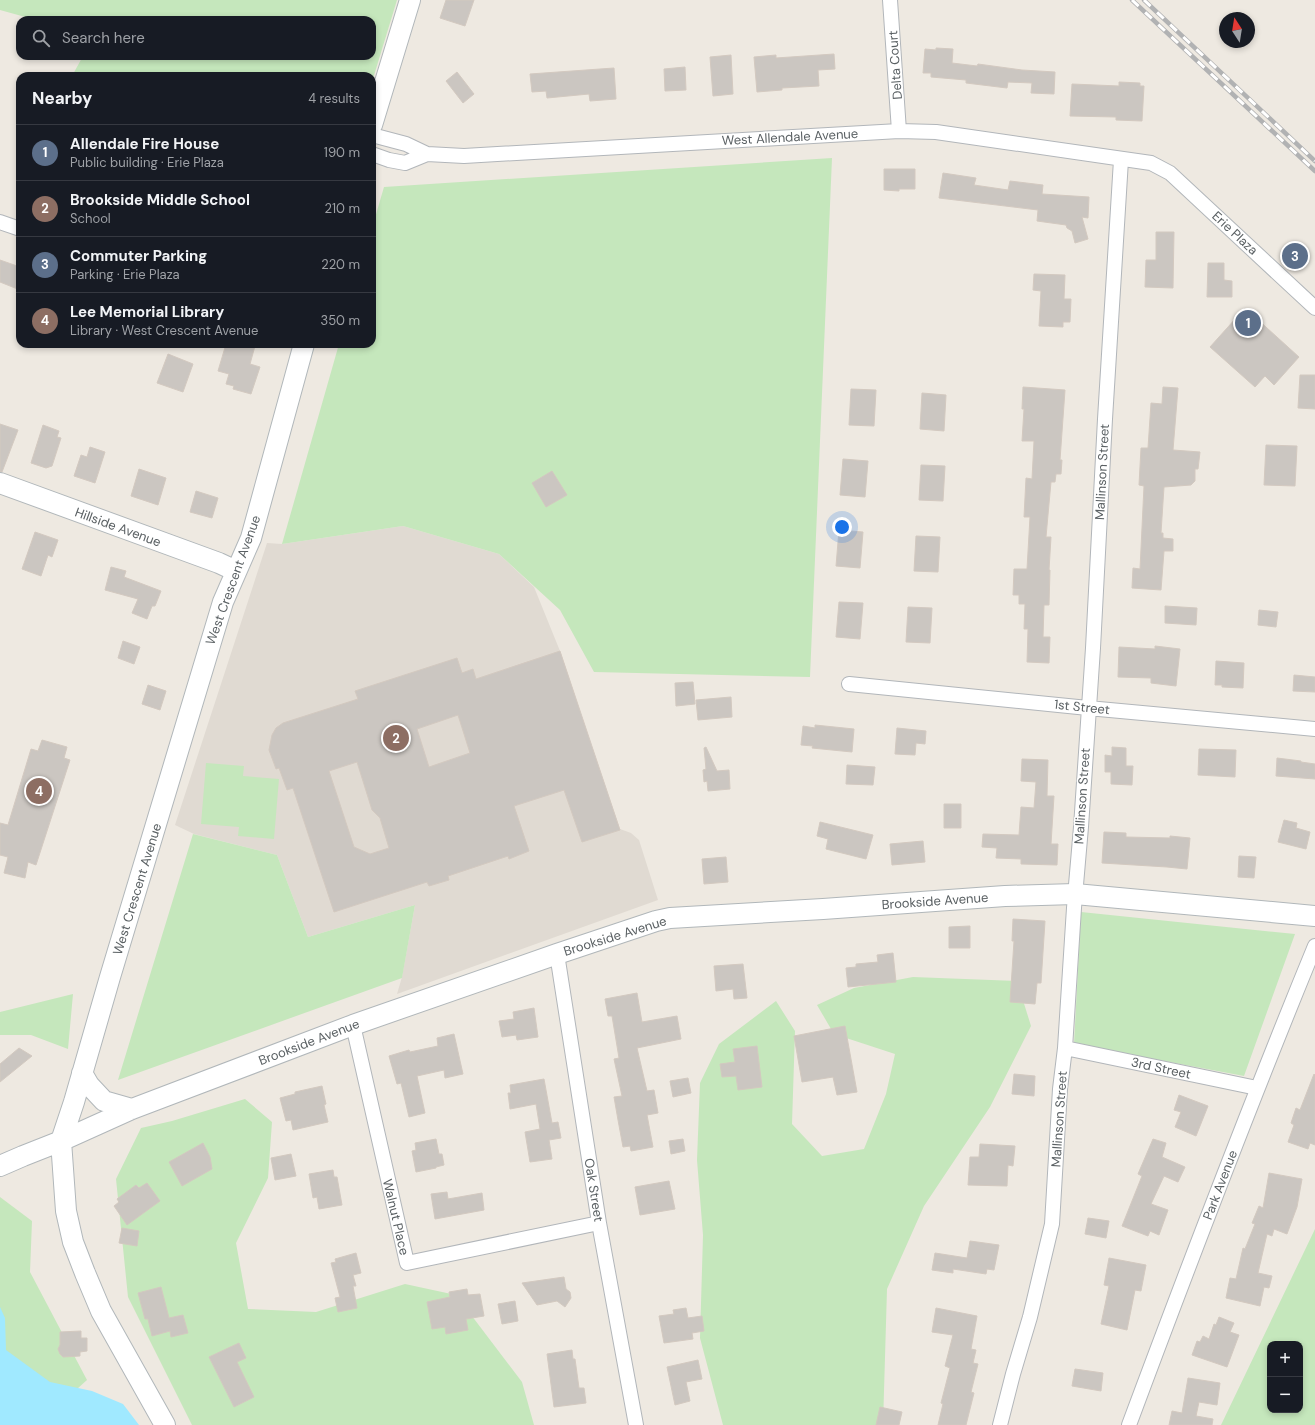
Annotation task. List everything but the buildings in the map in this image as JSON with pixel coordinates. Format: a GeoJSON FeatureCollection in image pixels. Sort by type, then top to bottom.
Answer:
{"type":"FeatureCollection","features":[{"type":"Feature","properties":{"kind":"main road"},"geometry":{"type":"LineString","coordinates":[[376,112],[410,0]]}},
{"type":"Feature","properties":{"kind":"main road","name":"West Crescent Avenue"},"geometry":{"type":"LineString","coordinates":[[165,1425],[101,1311],[82,1267],[73,1242],[66,1211],[61,1142],[223,602],[251,538],[303,348]]}},
{"type":"Feature","properties":{"kind":"main road","name":"Hillside Avenue"},"geometry":{"type":"LineString","coordinates":[[0,483],[236,571]]}},
{"type":"Feature","properties":{"kind":"main road","name":"Brookside Avenue"},"geometry":{"type":"LineString","coordinates":[[0,1166],[61,1142],[132,1109],[353,1025],[557,954],[656,921],[670,918],[1005,896],[1075,894],[1315,916]]}},
{"type":"Feature","properties":{"kind":"main road"},"geometry":{"type":"LineString","coordinates":[[82,1073],[89,1086],[104,1101],[132,1109]]}},
{"type":"Feature","properties":{"kind":"street","name":"Delta Court"},"geometry":{"type":"LineString","coordinates":[[890,0],[899,131]]}},
{"type":"Feature","properties":{"kind":"street","name":"West Allendale Avenue"},"geometry":{"type":"LineString","coordinates":[[376,136],[406,144],[427,154],[464,156],[899,131],[936,132],[1121,160],[1151,163]]}},
{"type":"Feature","properties":{"kind":"street","name":"West Allendale Avenue"},"geometry":{"type":"LineString","coordinates":[[376,155],[405,163],[427,154]]}},
{"type":"Feature","properties":{"kind":"street","name":"Mallinson Street"},"geometry":{"type":"LineString","coordinates":[[1000,1425],[1030,1317],[1052,1224],[1060,1089],[1065,1048],[1093,648],[1121,160]]}},
{"type":"Feature","properties":{"kind":"street","name":"Erie Plaza"},"geometry":{"type":"LineString","coordinates":[[1151,163],[1170,172],[1315,308]]}},
{"type":"Feature","properties":{"kind":"street"},"geometry":{"type":"LineString","coordinates":[[0,222],[16,228]]}},
{"type":"Feature","properties":{"kind":"street","name":"1st Street"},"geometry":{"type":"LineString","coordinates":[[849,684],[1315,729]]}},
{"type":"Feature","properties":{"kind":"street","name":"Park Avenue"},"geometry":{"type":"LineString","coordinates":[[1129,1425],[1257,1088],[1315,946]]}},
{"type":"Feature","properties":{"kind":"street","name":"Oak Street"},"geometry":{"type":"LineString","coordinates":[[557,954],[599,1223],[636,1425]]}},
{"type":"Feature","properties":{"kind":"street","name":"Walnut Place"},"geometry":{"type":"LineString","coordinates":[[353,1025],[407,1263],[599,1223]]}},
{"type":"Feature","properties":{"kind":"street","name":"3rd Street"},"geometry":{"type":"LineString","coordinates":[[1065,1048],[1257,1088]]}},
{"type":"Feature","properties":{"kind":"shaded area"},"geometry":{"type":"Polygon","coordinates":[[[403,526],[499,554],[534,587],[560,651],[620,829],[631,833],[639,840],[658,900],[397,994],[402,977],[415,905],[308,937],[277,855],[194,834],[175,825],[267,543],[282,544],[403,526]]]}},
{"type":"Feature","properties":{"kind":"green space"},"geometry":{"type":"Polygon","coordinates":[[[0,0],[397,0],[375,72],[74,72],[81,60],[376,60],[376,16],[22,16],[0,10],[0,0]]]}},
{"type":"Feature","properties":{"kind":"green space"},"geometry":{"type":"Polygon","coordinates":[[[832,158],[810,677],[594,672],[560,610],[499,554],[403,526],[282,544],[338,348],[376,348],[376,214],[384,187],[832,158]]]}},
{"type":"Feature","properties":{"kind":"green space"},"geometry":{"type":"Polygon","coordinates":[[[206,763],[244,766],[243,776],[279,779],[274,839],[238,836],[239,827],[201,824],[206,763]]]}},
{"type":"Feature","properties":{"kind":"green space"},"geometry":{"type":"Polygon","coordinates":[[[193,834],[277,855],[308,937],[415,905],[402,978],[118,1080],[193,834]]]}},
{"type":"Feature","properties":{"kind":"green space"},"geometry":{"type":"Polygon","coordinates":[[[1081,912],[1295,934],[1244,1076],[1074,1044],[1081,912]]]}},
{"type":"Feature","properties":{"kind":"green space"},"geometry":{"type":"Polygon","coordinates":[[[913,977],[1017,981],[1031,1026],[990,1107],[924,1206],[887,1289],[883,1425],[723,1425],[700,1338],[703,1235],[697,1160],[700,1083],[719,1044],[776,1001],[795,1031],[792,1124],[822,1156],[864,1149],[886,1094],[895,1054],[834,1034],[817,1005],[854,988],[913,977]]]}},
{"type":"Feature","properties":{"kind":"green space"},"geometry":{"type":"Polygon","coordinates":[[[73,994],[68,1049],[31,1035],[0,1035],[0,1012],[73,994]]]}},
{"type":"Feature","properties":{"kind":"green space"},"geometry":{"type":"Polygon","coordinates":[[[245,1099],[272,1122],[268,1178],[236,1243],[248,1309],[316,1312],[405,1284],[456,1295],[522,1382],[534,1425],[192,1425],[128,1297],[116,1179],[141,1128],[172,1121],[245,1099]]]}},
{"type":"Feature","properties":{"kind":"green space"},"geometry":{"type":"Polygon","coordinates":[[[0,1197],[32,1221],[30,1272],[87,1380],[37,1425],[0,1425],[0,1197]]]}},
{"type":"Feature","properties":{"kind":"green space"},"geometry":{"type":"Polygon","coordinates":[[[1315,1229],[1315,1425],[1221,1425],[1315,1229]]]}},
{"type":"Feature","properties":{"kind":"water"},"geometry":{"type":"Polygon","coordinates":[[[0,1307],[5,1318],[6,1350],[50,1382],[92,1391],[123,1404],[139,1425],[0,1425],[0,1307]]]}},
{"type":"Feature","properties":{"kind":"railway"},"geometry":{"type":"LineString","coordinates":[[1132,0],[1315,171]]}},
{"type":"Feature","properties":{"kind":"railway"},"geometry":{"type":"LineString","coordinates":[[1144,0],[1315,161]]}},
{"type":"Feature","properties":{"kind":"place","name":"Commuter Parking"},"geometry":{"type":"Point","coordinates":[1295,256]}},
{"type":"Feature","properties":{"kind":"place","name":"Allendale Fire House"},"geometry":{"type":"Point","coordinates":[1248,323]}},
{"type":"Feature","properties":{"kind":"place","name":"Brookside Middle School"},"geometry":{"type":"Point","coordinates":[396,738]}},
{"type":"Feature","properties":{"kind":"place","name":"Lee Memorial Library"},"geometry":{"type":"Point","coordinates":[39,791]}}]}
